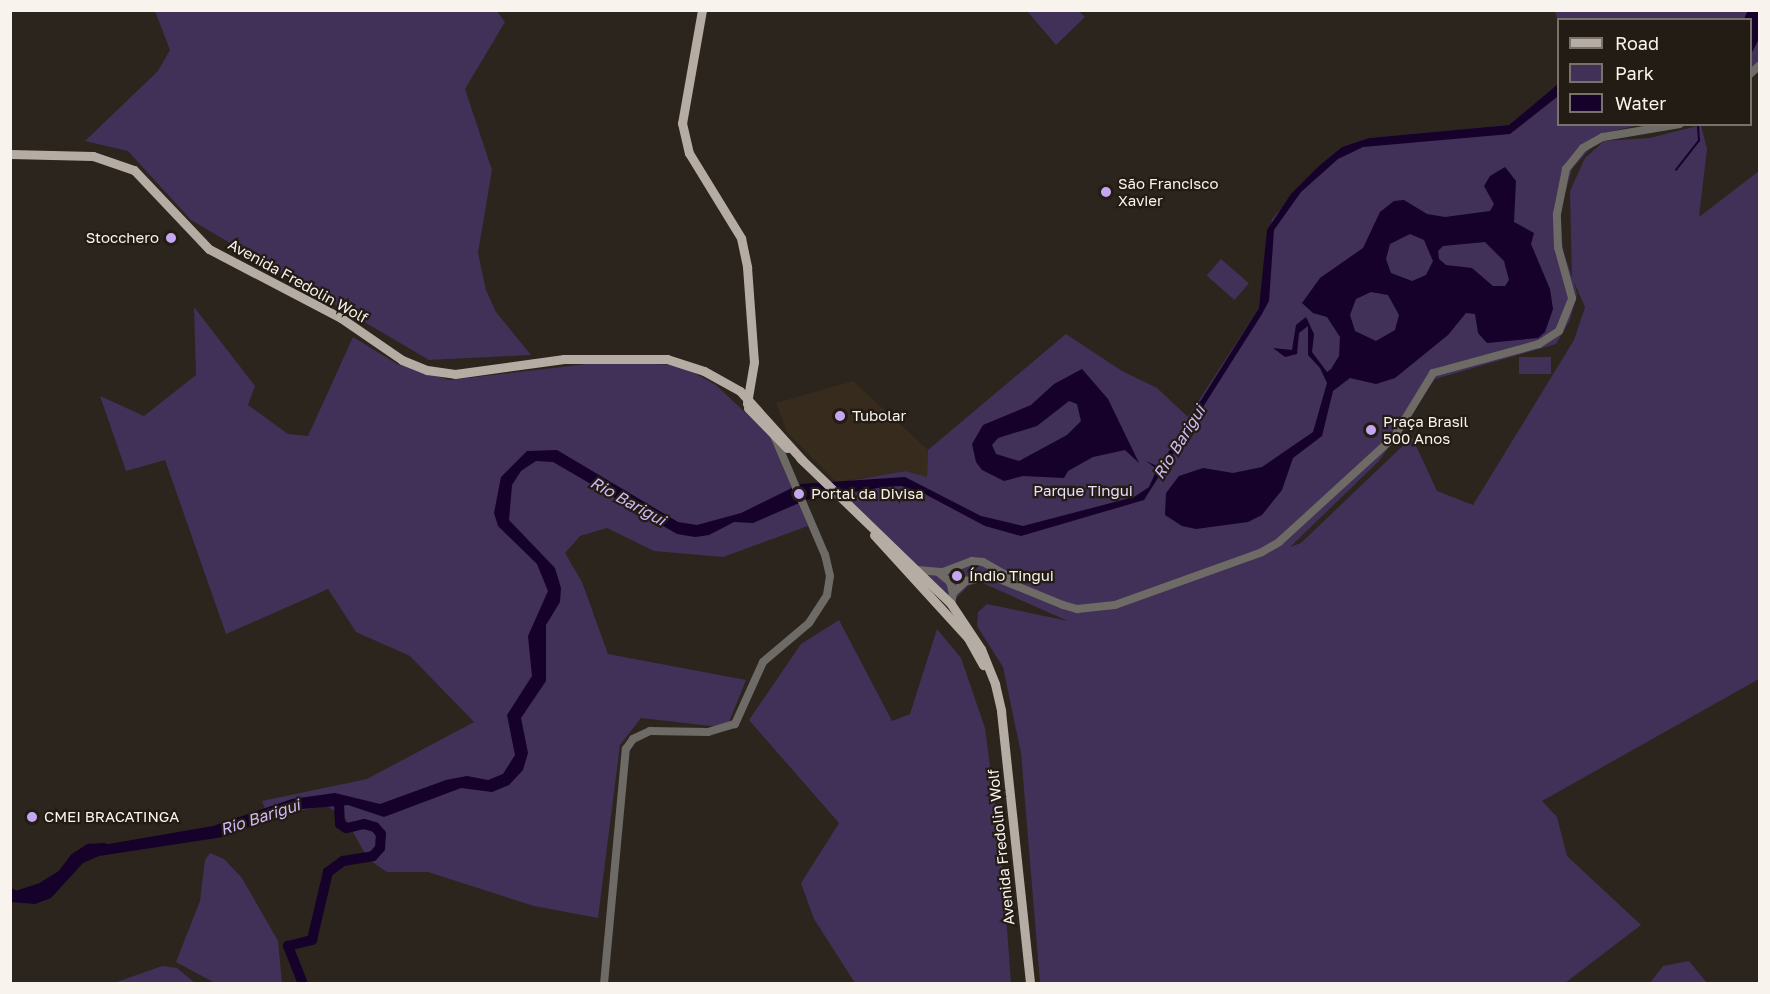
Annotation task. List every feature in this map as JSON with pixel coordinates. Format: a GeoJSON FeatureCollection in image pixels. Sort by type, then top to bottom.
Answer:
{"type":"FeatureCollection","features":[{"type":"Feature","properties":{"kind":"main road"},"geometry":{"type":"LineString","coordinates":[[702,10],[682,123],[683,136],[689,153],[741,238],[747,267],[753,372],[743,399]]}},
{"type":"Feature","properties":{"kind":"main road","name":"Avenida Fredolin Wolf"},"geometry":{"type":"LineString","coordinates":[[10,154],[93,156],[134,170],[209,249],[341,318],[402,360],[427,370],[455,374],[564,359],[667,358],[704,371],[743,399],[947,606],[971,637],[1000,707],[1030,984]]}},
{"type":"Feature","properties":{"kind":"main road","name":"Avenida Fredolin Wolf"},"geometry":{"type":"LineString","coordinates":[[743,399],[774,435],[803,461]]}},
{"type":"Feature","properties":{"kind":"street"},"geometry":{"type":"LineString","coordinates":[[947,606],[953,594],[966,581],[992,576],[1047,600],[1077,609],[1115,605],[1262,552],[1290,533],[1386,446],[1401,428],[1433,373],[1551,338],[1564,323],[1572,298],[1558,247],[1557,214],[1566,169],[1583,148],[1603,137],[1668,126]]}},
{"type":"Feature","properties":{"kind":"street"},"geometry":{"type":"LineString","coordinates":[[604,984],[622,766],[633,739],[650,730],[708,732],[735,724],[763,662],[820,611],[830,576],[774,435]]}},
{"type":"Feature","properties":{"kind":"street"},"geometry":{"type":"LineString","coordinates":[[794,481],[803,461]]}},
{"type":"Feature","properties":{"kind":"street"},"geometry":{"type":"LineString","coordinates":[[915,573],[938,572],[972,561],[983,562],[1047,600]]}},
{"type":"Feature","properties":{"kind":"street"},"geometry":{"type":"LineString","coordinates":[[938,572],[950,582],[953,594]]}},
{"type":"Feature","properties":{"kind":"shaded area"},"geometry":{"type":"Polygon","coordinates":[[[853,381],[928,450],[927,477],[905,471],[836,482],[787,432],[776,403],[853,381]]]}},
{"type":"Feature","properties":{"kind":"green space"},"geometry":{"type":"Polygon","coordinates":[[[155,11],[497,11],[505,22],[465,89],[492,170],[478,253],[486,290],[496,312],[531,355],[429,360],[191,220],[128,151],[85,141],[158,71],[170,50],[155,11]]]}},
{"type":"Feature","properties":{"kind":"green space"},"geometry":{"type":"Polygon","coordinates":[[[1027,11],[1079,11],[1085,17],[1056,45],[1027,11]]]}},
{"type":"Feature","properties":{"kind":"green space"},"geometry":{"type":"Polygon","coordinates":[[[1555,11],[1759,11],[1759,64],[1752,72],[1752,18],[1557,18],[1555,11]]]}},
{"type":"Feature","properties":{"kind":"green space","name":"Parque Tingui"},"geometry":{"type":"Polygon","coordinates":[[[1557,85],[1557,126],[1636,126],[1604,133],[1572,169],[1560,211],[1563,250],[1572,277],[1570,191],[1585,158],[1604,141],[1650,138],[1701,126],[1707,149],[1699,217],[1759,171],[1759,679],[1542,801],[1557,817],[1567,856],[1641,925],[1565,983],[1040,983],[1021,753],[1003,667],[977,626],[978,612],[987,604],[1068,621],[980,582],[968,586],[951,604],[831,484],[905,471],[927,477],[928,450],[1066,334],[1122,371],[1157,388],[1188,417],[1259,308],[1272,219],[1320,165],[1342,147],[1369,138],[1509,125],[1557,85]],[[1574,282],[1577,294],[1570,320],[1556,344],[1435,379],[1379,461],[1290,547],[1301,543],[1412,437],[1437,491],[1473,505],[1574,340],[1585,307],[1574,282]]]}},
{"type":"Feature","properties":{"kind":"green space"},"geometry":{"type":"Polygon","coordinates":[[[1221,259],[1249,283],[1234,300],[1207,276],[1221,259]]]}},
{"type":"Feature","properties":{"kind":"green space"},"geometry":{"type":"Polygon","coordinates":[[[194,307],[255,386],[248,405],[288,434],[308,436],[353,337],[397,364],[449,380],[604,362],[680,365],[716,385],[769,435],[808,526],[723,557],[654,551],[607,528],[580,536],[565,553],[582,582],[608,654],[746,680],[729,722],[720,727],[641,718],[620,745],[598,918],[534,906],[428,872],[387,872],[368,859],[345,818],[327,806],[268,816],[262,801],[367,779],[474,722],[410,656],[356,632],[328,589],[226,634],[165,460],[126,471],[100,396],[144,416],[196,375],[194,307]]]}},
{"type":"Feature","properties":{"kind":"green space"},"geometry":{"type":"Polygon","coordinates":[[[1519,357],[1551,357],[1551,374],[1519,374],[1519,357]]]}},
{"type":"Feature","properties":{"kind":"green space"},"geometry":{"type":"Polygon","coordinates":[[[839,620],[892,721],[910,714],[937,629],[961,658],[985,728],[1002,858],[1011,983],[855,983],[814,919],[801,883],[839,823],[749,720],[801,644],[839,620]]]}},
{"type":"Feature","properties":{"kind":"green space"},"geometry":{"type":"Polygon","coordinates":[[[210,853],[224,859],[242,878],[278,941],[282,983],[215,983],[176,962],[200,901],[205,860],[210,853]]]}},
{"type":"Feature","properties":{"kind":"green space"},"geometry":{"type":"Polygon","coordinates":[[[1689,961],[1707,983],[1650,983],[1663,966],[1689,961]]]}},
{"type":"Feature","properties":{"kind":"green space"},"geometry":{"type":"Polygon","coordinates":[[[162,966],[177,968],[195,983],[114,983],[162,966]]]}},
{"type":"Feature","properties":{"kind":"water"},"geometry":{"type":"Polygon","coordinates":[[[1748,10],[1759,11],[1759,39],[1752,52],[1752,18],[1744,18],[1748,10]]]}},
{"type":"Feature","properties":{"kind":"water"},"geometry":{"type":"Polygon","coordinates":[[[1557,85],[1557,97],[1510,134],[1363,147],[1338,159],[1301,192],[1274,230],[1269,301],[1144,500],[1021,536],[985,526],[923,493],[901,486],[884,487],[806,500],[753,523],[734,522],[709,535],[695,537],[677,534],[553,462],[536,461],[521,471],[512,485],[509,520],[555,568],[561,588],[560,602],[546,625],[546,681],[521,718],[528,753],[523,770],[509,785],[492,792],[461,788],[384,817],[348,805],[291,810],[223,837],[99,856],[83,863],[51,898],[35,904],[11,902],[10,890],[20,895],[39,891],[62,879],[79,855],[97,846],[213,826],[292,799],[335,793],[380,804],[446,780],[467,776],[488,780],[503,774],[515,755],[507,715],[532,676],[528,636],[548,591],[537,564],[498,526],[494,513],[501,477],[527,451],[557,450],[678,522],[697,525],[741,513],[800,484],[905,477],[981,516],[1023,526],[1134,497],[1149,487],[1157,469],[1146,461],[1159,467],[1259,308],[1267,230],[1291,194],[1320,165],[1342,147],[1369,138],[1509,125],[1557,85]]]}},
{"type":"Feature","properties":{"kind":"water"},"geometry":{"type":"Polygon","coordinates":[[[1505,167],[1516,181],[1514,222],[1534,233],[1531,244],[1550,289],[1553,309],[1545,332],[1538,338],[1487,343],[1478,333],[1475,314],[1466,313],[1448,335],[1395,378],[1376,384],[1350,378],[1333,391],[1322,436],[1293,458],[1282,490],[1262,515],[1248,522],[1196,529],[1182,526],[1165,515],[1166,493],[1179,476],[1203,468],[1233,473],[1262,467],[1313,432],[1327,383],[1320,368],[1308,355],[1308,326],[1299,333],[1297,354],[1285,357],[1273,348],[1292,350],[1296,325],[1306,317],[1314,334],[1312,352],[1327,372],[1331,369],[1339,356],[1340,337],[1327,317],[1313,313],[1302,303],[1320,278],[1363,248],[1380,212],[1394,201],[1404,200],[1427,214],[1445,217],[1490,211],[1494,204],[1484,186],[1490,176],[1505,167]],[[1410,234],[1390,244],[1386,259],[1391,273],[1412,281],[1426,275],[1433,261],[1424,240],[1410,234]],[[1485,242],[1443,246],[1438,251],[1439,259],[1446,265],[1472,268],[1493,286],[1505,286],[1509,280],[1504,261],[1485,242]],[[1371,292],[1356,299],[1350,315],[1355,331],[1376,341],[1395,330],[1399,315],[1388,295],[1371,292]]]}},
{"type":"Feature","properties":{"kind":"water"},"geometry":{"type":"Polygon","coordinates":[[[1082,369],[1108,399],[1139,463],[1125,450],[1093,457],[1068,471],[1064,478],[1023,476],[1004,481],[982,470],[976,462],[972,444],[983,425],[1031,405],[1054,384],[1082,369]],[[1069,401],[1037,426],[998,438],[992,445],[996,454],[1019,461],[1067,435],[1081,421],[1077,404],[1069,401]]]}},
{"type":"Feature","properties":{"kind":"waterway"},"geometry":{"type":"LineString","coordinates":[[1676,170],[1699,141],[1698,126]]}},
{"type":"Feature","properties":{"kind":"waterway"},"geometry":{"type":"LineString","coordinates":[[303,984],[288,946],[312,940],[328,872],[343,861],[373,856],[380,848],[381,834],[375,827],[364,824],[346,828],[340,824],[339,802]]}},
{"type":"Feature","properties":{"kind":"waterway","name":"Rio Barigui"},"geometry":{"type":"LineString","coordinates":[[10,893],[16,896],[41,888],[62,875],[75,858],[89,849],[104,848]]}},
{"type":"Feature","properties":{"kind":"place","name":"São Francisco Xavier"},"geometry":{"type":"Point","coordinates":[1106,192]}},
{"type":"Feature","properties":{"kind":"place","name":"Stocchero"},"geometry":{"type":"Point","coordinates":[171,238]}},
{"type":"Feature","properties":{"kind":"place","name":"Tubolar"},"geometry":{"type":"Point","coordinates":[840,416]}},
{"type":"Feature","properties":{"kind":"place","name":"Praça Brasil 500 Anos"},"geometry":{"type":"Point","coordinates":[1371,430]}},
{"type":"Feature","properties":{"kind":"place","name":"Portal da Divisa"},"geometry":{"type":"Point","coordinates":[799,494]}},
{"type":"Feature","properties":{"kind":"place","name":"Índio Tingui"},"geometry":{"type":"Point","coordinates":[957,576]}},
{"type":"Feature","properties":{"kind":"place","name":"CMEI BRACATINGA"},"geometry":{"type":"Point","coordinates":[32,817]}}]}
